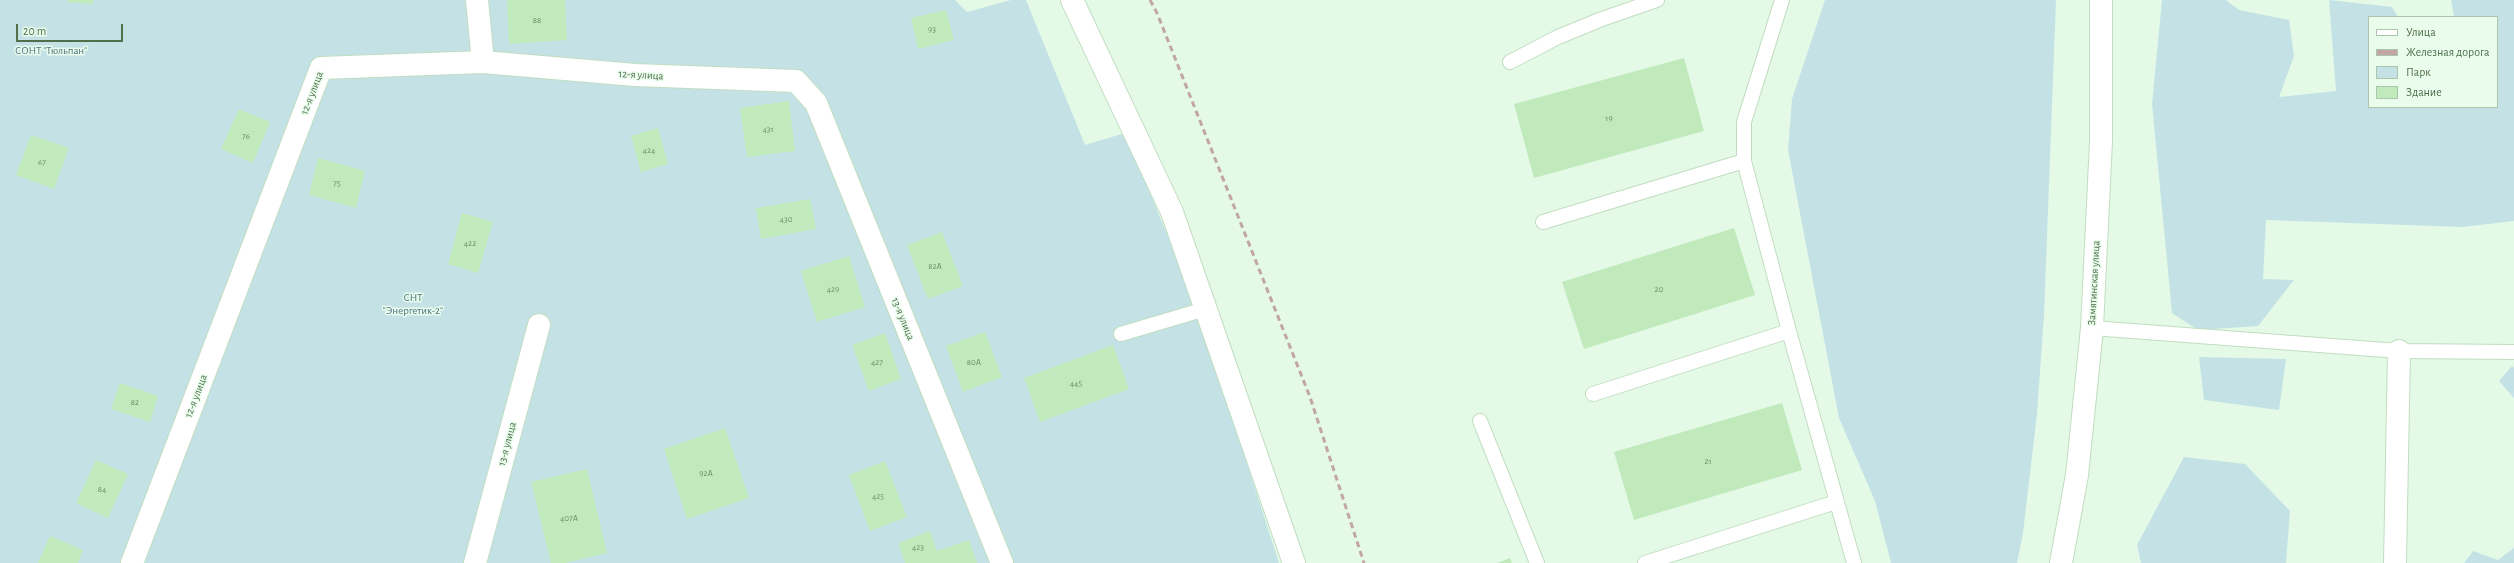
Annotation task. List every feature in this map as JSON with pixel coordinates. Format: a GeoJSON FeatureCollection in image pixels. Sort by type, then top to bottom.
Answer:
{"type":"FeatureCollection","features":[{"type":"Feature","properties":{"kind":"street"},"geometry":{"type":"LineString","coordinates":[[477,0],[484,62]]}},
{"type":"Feature","properties":{"kind":"street"},"geometry":{"type":"LineString","coordinates":[[1072,0],[1172,212],[1294,563]]}},
{"type":"Feature","properties":{"kind":"street","name":"Замятинская улица"},"geometry":{"type":"LineString","coordinates":[[2062,563],[2077,475],[2092,328],[2101,141],[2101,0]]}},
{"type":"Feature","properties":{"kind":"street","name":"12-я улица"},"geometry":{"type":"LineString","coordinates":[[132,563],[321,68],[484,62],[634,75],[796,81]]}},
{"type":"Feature","properties":{"kind":"street","name":"13-я улица"},"geometry":{"type":"LineString","coordinates":[[796,81],[816,103],[1002,563]]}},
{"type":"Feature","properties":{"kind":"street","name":"13-я улица"},"geometry":{"type":"LineString","coordinates":[[475,563],[539,325]]}},
{"type":"Feature","properties":{"kind":"street"},"geometry":{"type":"LineString","coordinates":[[2395,563],[2399,351]]}},
{"type":"Feature","properties":{"kind":"lane"},"geometry":{"type":"LineString","coordinates":[[1510,62],[1566,34],[1657,0]]}},
{"type":"Feature","properties":{"kind":"lane"},"geometry":{"type":"LineString","coordinates":[[1782,0],[1744,122],[1744,161],[1788,331],[1854,563]]}},
{"type":"Feature","properties":{"kind":"lane"},"geometry":{"type":"LineString","coordinates":[[1543,222],[1744,161]]}},
{"type":"Feature","properties":{"kind":"lane"},"geometry":{"type":"LineString","coordinates":[[1121,334],[1205,308]]}},
{"type":"Feature","properties":{"kind":"lane"},"geometry":{"type":"LineString","coordinates":[[2092,328],[2399,351],[2514,352]]}},
{"type":"Feature","properties":{"kind":"lane"},"geometry":{"type":"LineString","coordinates":[[1593,394],[1788,331]]}},
{"type":"Feature","properties":{"kind":"lane"},"geometry":{"type":"LineString","coordinates":[[1480,421],[1537,563]]}},
{"type":"Feature","properties":{"kind":"lane"},"geometry":{"type":"LineString","coordinates":[[1645,563],[1836,502]]}},
{"type":"Feature","properties":{"kind":"green space","name":"СHТ \"Энергетик-2\""},"geometry":{"type":"Polygon","coordinates":[[[0,0],[955,0],[967,12],[1011,0],[1026,0],[1085,145],[1125,133],[1194,299],[1279,563],[0,563],[0,0]]]}},
{"type":"Feature","properties":{"kind":"green space"},"geometry":{"type":"Polygon","coordinates":[[[1825,0],[2056,0],[2044,315],[2037,414],[2023,533],[2017,563],[1891,563],[1875,501],[1839,418],[1788,150],[1792,99],[1825,0]]]}},
{"type":"Feature","properties":{"kind":"green space"},"geometry":{"type":"Polygon","coordinates":[[[2162,0],[2226,0],[2239,10],[2289,20],[2294,56],[2279,97],[2336,91],[2329,0],[2392,7],[2397,16],[2368,16],[2368,108],[2498,108],[2498,16],[2454,16],[2451,0],[2514,0],[2514,221],[2462,227],[2266,220],[2263,279],[2294,280],[2258,326],[2198,330],[2172,313],[2152,104],[2162,0]]]}},
{"type":"Feature","properties":{"kind":"green space"},"geometry":{"type":"Polygon","coordinates":[[[2199,357],[2286,359],[2279,410],[2204,400],[2199,357]]]}},
{"type":"Feature","properties":{"kind":"green space"},"geometry":{"type":"Polygon","coordinates":[[[2512,366],[2514,368],[2514,398],[2499,381],[2512,366]]]}},
{"type":"Feature","properties":{"kind":"green space"},"geometry":{"type":"Polygon","coordinates":[[[2184,457],[2245,464],[2290,511],[2286,563],[2141,563],[2137,545],[2184,457]]]}},
{"type":"Feature","properties":{"kind":"green space"},"geometry":{"type":"Polygon","coordinates":[[[2514,548],[2514,563],[2464,563],[2473,551],[2498,560],[2514,548]]]}},
{"type":"Feature","properties":{"kind":"building"},"geometry":{"type":"Polygon","coordinates":[[[67,0],[93,0],[93,4],[67,2],[67,0]]]}},
{"type":"Feature","properties":{"kind":"building"},"geometry":{"type":"Polygon","coordinates":[[[507,0],[565,0],[567,40],[509,44],[507,0]]]}},
{"type":"Feature","properties":{"kind":"building"},"geometry":{"type":"Polygon","coordinates":[[[946,10],[954,40],[918,49],[911,18],[946,10]]]}},
{"type":"Feature","properties":{"kind":"building"},"geometry":{"type":"Polygon","coordinates":[[[1684,58],[1704,131],[1534,178],[1514,104],[1684,58]]]}},
{"type":"Feature","properties":{"kind":"building"},"geometry":{"type":"Polygon","coordinates":[[[789,101],[795,151],[747,157],[740,108],[789,101]]]}},
{"type":"Feature","properties":{"kind":"building"},"geometry":{"type":"Polygon","coordinates":[[[239,109],[270,122],[253,163],[221,149],[239,109]]]}},
{"type":"Feature","properties":{"kind":"building"},"geometry":{"type":"Polygon","coordinates":[[[658,128],[668,164],[641,172],[631,136],[658,128]]]}},
{"type":"Feature","properties":{"kind":"building"},"geometry":{"type":"Polygon","coordinates":[[[31,135],[69,148],[54,189],[16,175],[31,135]]]}},
{"type":"Feature","properties":{"kind":"building"},"geometry":{"type":"Polygon","coordinates":[[[318,158],[365,171],[356,208],[309,195],[318,158]]]}},
{"type":"Feature","properties":{"kind":"building"},"geometry":{"type":"Polygon","coordinates":[[[810,199],[816,229],[761,239],[756,208],[810,199]]]}},
{"type":"Feature","properties":{"kind":"building"},"geometry":{"type":"Polygon","coordinates":[[[462,213],[493,222],[478,273],[448,264],[462,213]]]}},
{"type":"Feature","properties":{"kind":"building"},"geometry":{"type":"Polygon","coordinates":[[[1734,228],[1755,295],[1584,349],[1562,282],[1734,228]]]}},
{"type":"Feature","properties":{"kind":"building"},"geometry":{"type":"Polygon","coordinates":[[[942,232],[963,286],[928,299],[907,245],[942,232]]]}},
{"type":"Feature","properties":{"kind":"building"},"geometry":{"type":"Polygon","coordinates":[[[849,256],[865,307],[817,322],[801,271],[849,256]]]}},
{"type":"Feature","properties":{"kind":"building"},"geometry":{"type":"Polygon","coordinates":[[[985,332],[1002,377],[963,392],[946,346],[985,332]]]}},
{"type":"Feature","properties":{"kind":"building"},"geometry":{"type":"Polygon","coordinates":[[[885,333],[901,379],[869,391],[852,345],[885,333]]]}},
{"type":"Feature","properties":{"kind":"building"},"geometry":{"type":"Polygon","coordinates":[[[1113,345],[1129,389],[1040,422],[1024,378],[1113,345]]]}},
{"type":"Feature","properties":{"kind":"building"},"geometry":{"type":"Polygon","coordinates":[[[120,383],[158,396],[150,422],[111,409],[120,383]]]}},
{"type":"Feature","properties":{"kind":"building"},"geometry":{"type":"Polygon","coordinates":[[[1782,403],[1802,470],[1634,520],[1614,452],[1782,403]]]}},
{"type":"Feature","properties":{"kind":"building"},"geometry":{"type":"Polygon","coordinates":[[[725,428],[749,498],[687,519],[664,449],[725,428]]]}},
{"type":"Feature","properties":{"kind":"building"},"geometry":{"type":"Polygon","coordinates":[[[96,460],[128,474],[108,518],[76,503],[96,460]]]}},
{"type":"Feature","properties":{"kind":"building"},"geometry":{"type":"Polygon","coordinates":[[[885,461],[907,517],[870,531],[849,475],[885,461]]]}},
{"type":"Feature","properties":{"kind":"building"},"geometry":{"type":"Polygon","coordinates":[[[587,469],[607,553],[565,563],[551,563],[531,482],[587,469]]]}},
{"type":"Feature","properties":{"kind":"building"},"geometry":{"type":"Polygon","coordinates":[[[930,531],[937,551],[969,540],[977,563],[905,563],[898,543],[930,531]]]}},
{"type":"Feature","properties":{"kind":"building"},"geometry":{"type":"Polygon","coordinates":[[[50,536],[83,550],[78,563],[38,563],[50,536]]]}},
{"type":"Feature","properties":{"kind":"building"},"geometry":{"type":"Polygon","coordinates":[[[1510,558],[1512,563],[1497,563],[1510,558]]]}},
{"type":"Feature","properties":{"kind":"railway"},"geometry":{"type":"LineString","coordinates":[[1150,0],[1157,13],[1310,397],[1364,563]]}},
{"type":"Feature","properties":{"kind":"park label","name":"СОНТ \"Тюльпан\""},"geometry":{"type":"Point","coordinates":[51,51]}}]}
